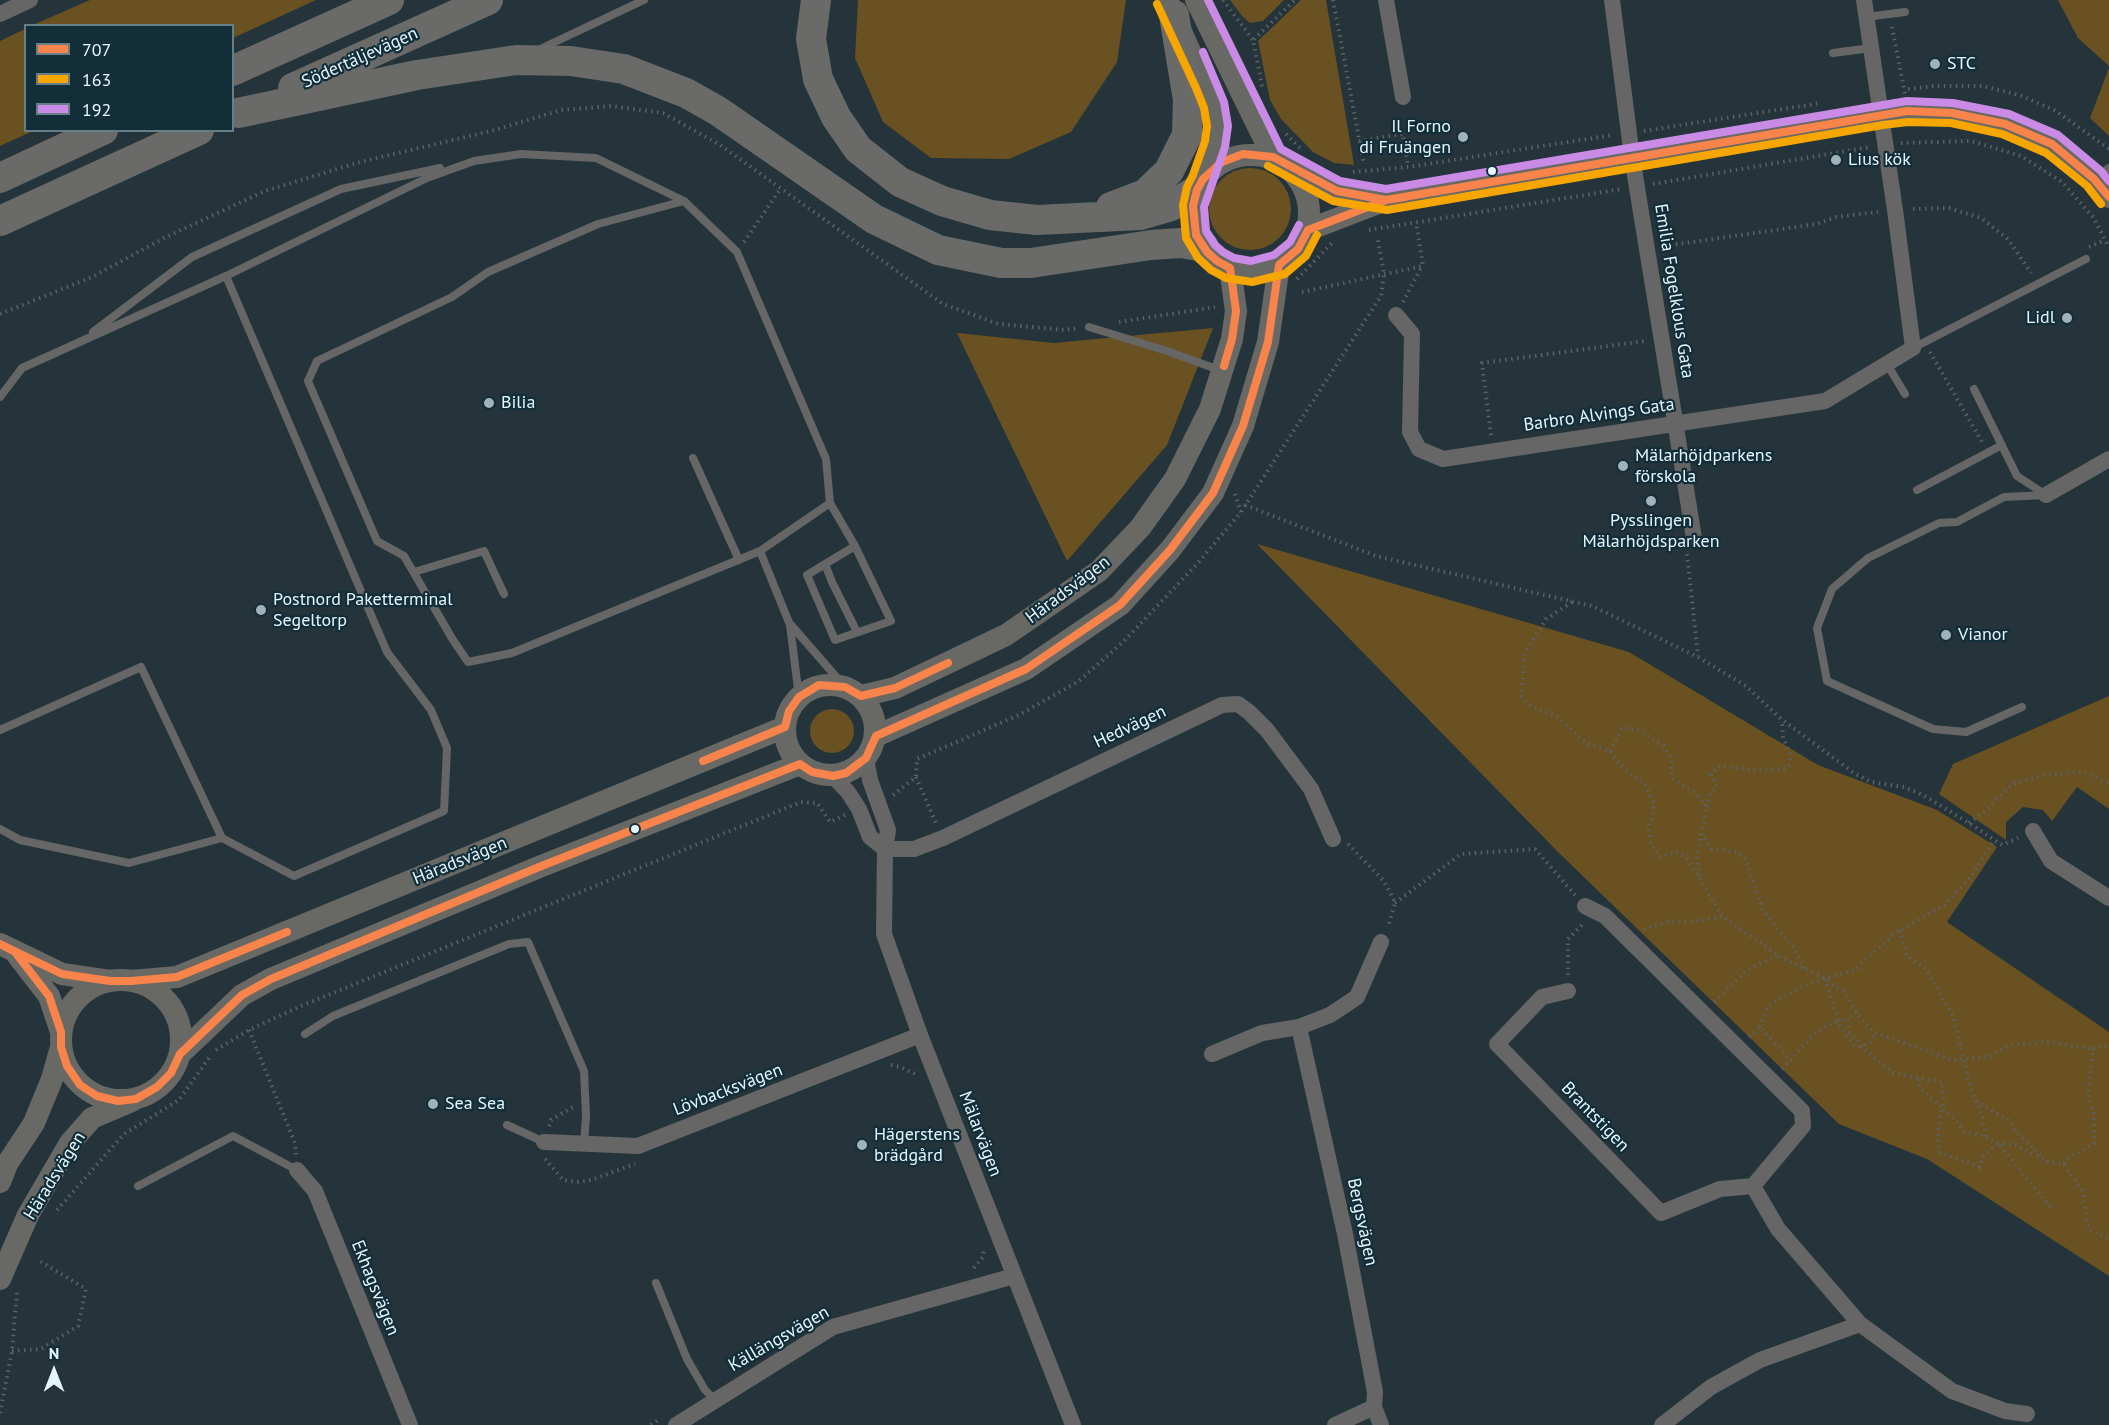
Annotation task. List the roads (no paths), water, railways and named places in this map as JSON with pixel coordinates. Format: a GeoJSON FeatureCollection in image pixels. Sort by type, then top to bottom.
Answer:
{"type":"FeatureCollection","features":[{"type":"Feature","properties":{"kind":"highway"},"geometry":{"type":"LineString","coordinates":[[234,71],[389,0]]}},
{"type":"Feature","properties":{"kind":"highway","name":"Södertäljevägen"},"geometry":{"type":"LineString","coordinates":[[235,114],[488,0]]}},
{"type":"Feature","properties":{"kind":"highway"},"geometry":{"type":"LineString","coordinates":[[816,0],[811,39],[818,79],[836,117],[858,149],[900,182],[942,201],[990,215],[1037,220],[1140,215],[1171,206],[1200,184]]}},
{"type":"Feature","properties":{"kind":"highway"},"geometry":{"type":"LineString","coordinates":[[1081,219],[1145,194],[1169,171],[1187,135],[1188,100],[1179,5]]}},
{"type":"Feature","properties":{"kind":"highway"},"geometry":{"type":"LineString","coordinates":[[235,114],[417,75],[516,60],[571,61],[624,69],[686,93],[718,111],[874,219],[938,250],[1001,262],[1031,263],[1151,245],[1181,243],[1204,247]]}},
{"type":"Feature","properties":{"kind":"highway"},"geometry":{"type":"LineString","coordinates":[[0,178],[99,132]]}},
{"type":"Feature","properties":{"kind":"highway"},"geometry":{"type":"LineString","coordinates":[[0,221],[195,132]]}},
{"type":"Feature","properties":{"kind":"main road"},"geometry":{"type":"LineString","coordinates":[[1179,5],[1227,68],[1302,183],[1310,208],[1308,230],[1298,249],[1279,265],[1251,272],[1230,268],[1217,261],[1196,235],[1193,206],[1215,144],[1218,126],[1214,105],[1179,5]]}},
{"type":"Feature","properties":{"kind":"main road"},"geometry":{"type":"LineString","coordinates":[[1308,230],[1386,200],[1908,111],[1952,113],[2005,124],[2052,144],[2102,173],[2109,197]]}},
{"type":"Feature","properties":{"kind":"main road"},"geometry":{"type":"LineString","coordinates":[[1200,184],[1222,162],[1243,154],[1287,158],[1337,190],[1386,200]]}},
{"type":"Feature","properties":{"kind":"main road"},"geometry":{"type":"LineString","coordinates":[[876,736],[1026,669],[1120,605],[1170,550],[1213,492],[1243,426],[1268,342],[1279,265]]}},
{"type":"Feature","properties":{"kind":"main road","name":"Häradsvägen"},"geometry":{"type":"LineString","coordinates":[[853,692],[895,688],[1006,635],[1099,571],[1140,528],[1175,479],[1210,409],[1232,339],[1236,311],[1230,268]]}},
{"type":"Feature","properties":{"kind":"main road"},"geometry":{"type":"LineString","coordinates":[[819,685],[853,692],[872,711],[876,736],[866,758],[846,773],[833,776],[812,772],[800,764],[787,745],[785,727],[789,711],[799,697],[819,685]]}},
{"type":"Feature","properties":{"kind":"main road","name":"Häradsvägen"},"geometry":{"type":"LineString","coordinates":[[121,981],[177,977],[785,727]]}},
{"type":"Feature","properties":{"kind":"main road","name":"Häradsvägen"},"geometry":{"type":"LineString","coordinates":[[180,1054],[242,995],[271,979],[539,867],[800,764]]}},
{"type":"Feature","properties":{"kind":"main road"},"geometry":{"type":"LineString","coordinates":[[7,948],[62,974],[121,981],[151,988],[165,999],[175,1015],[181,1032],[180,1054],[171,1073],[158,1087],[136,1099],[118,1101],[97,1096],[80,1085],[67,1066],[49,996],[7,948]]}},
{"type":"Feature","properties":{"kind":"main road"},"geometry":{"type":"LineString","coordinates":[[0,1182],[7,1164],[34,1123],[52,1080],[66,1016],[77,1000],[92,987],[121,981]]}},
{"type":"Feature","properties":{"kind":"main road","name":"Häradsvägen"},"geometry":{"type":"LineString","coordinates":[[8,1284],[28,1215],[70,1143],[93,1118],[136,1099]]}},
{"type":"Feature","properties":{"kind":"street"},"geometry":{"type":"LineString","coordinates":[[0,14],[30,0]]}},
{"type":"Feature","properties":{"kind":"street"},"geometry":{"type":"LineString","coordinates":[[1386,0],[1403,97]]}},
{"type":"Feature","properties":{"kind":"street"},"geometry":{"type":"LineString","coordinates":[[1864,0],[1913,348]]}},
{"type":"Feature","properties":{"kind":"street","name":"Emilia Fogelklous Gata"},"geometry":{"type":"LineString","coordinates":[[1609,6],[1694,538]]}},
{"type":"Feature","properties":{"kind":"street","name":"Barbro Alvings Gata"},"geometry":{"type":"LineString","coordinates":[[1396,315],[1412,334],[1410,432],[1419,449],[1443,459],[1825,402],[1913,348]]}},
{"type":"Feature","properties":{"kind":"street"},"geometry":{"type":"LineString","coordinates":[[2046,495],[2109,459]]}},
{"type":"Feature","properties":{"kind":"street","name":"Hedvägen"},"geometry":{"type":"LineString","coordinates":[[885,849],[914,849],[943,838],[1222,705],[1238,704],[1267,730],[1311,789],[1333,839]]}},
{"type":"Feature","properties":{"kind":"street","name":"Mälarvägen"},"geometry":{"type":"LineString","coordinates":[[866,758],[870,780],[888,830],[885,849],[884,934],[920,1035],[1073,1425]]}},
{"type":"Feature","properties":{"kind":"street"},"geometry":{"type":"LineString","coordinates":[[833,776],[848,792],[859,809],[870,837],[885,849]]}},
{"type":"Feature","properties":{"kind":"street"},"geometry":{"type":"LineString","coordinates":[[2033,831],[2052,861],[2109,898]]}},
{"type":"Feature","properties":{"kind":"street"},"geometry":{"type":"LineString","coordinates":[[1585,906],[1605,916],[1802,1111],[1803,1126],[1753,1186],[1779,1229],[1860,1324],[1952,1391],[2005,1411],[2027,1414]]}},
{"type":"Feature","properties":{"kind":"street"},"geometry":{"type":"LineString","coordinates":[[1212,1054],[1262,1034],[1299,1027],[1330,1015],[1357,998],[1381,942]]}},
{"type":"Feature","properties":{"kind":"street","name":"Brantstigen"},"geometry":{"type":"LineString","coordinates":[[1569,991],[1542,997],[1497,1044],[1661,1213],[1720,1188],[1753,1186]]}},
{"type":"Feature","properties":{"kind":"street","name":"Bergsvägen"},"geometry":{"type":"LineString","coordinates":[[1299,1027],[1345,1234],[1375,1392],[1374,1407],[1381,1425]]}},
{"type":"Feature","properties":{"kind":"street","name":"Lövbacksvägen"},"geometry":{"type":"LineString","coordinates":[[544,1142],[638,1146],[920,1035]]}},
{"type":"Feature","properties":{"kind":"street","name":"Ekhagsvägen"},"geometry":{"type":"LineString","coordinates":[[297,1170],[315,1191],[410,1425]]}},
{"type":"Feature","properties":{"kind":"street","name":"Källängsvägen"},"geometry":{"type":"LineString","coordinates":[[680,1422],[832,1327],[1014,1276]]}},
{"type":"Feature","properties":{"kind":"street"},"geometry":{"type":"LineString","coordinates":[[1668,1423],[1711,1387],[1760,1360],[1860,1324]]}},
{"type":"Feature","properties":{"kind":"street"},"geometry":{"type":"LineString","coordinates":[[1335,1425],[1374,1407]]}},
{"type":"Feature","properties":{"kind":"lane"},"geometry":{"type":"LineString","coordinates":[[516,60],[644,0]]}},
{"type":"Feature","properties":{"kind":"lane"},"geometry":{"type":"LineString","coordinates":[[1866,17],[1905,12]]}},
{"type":"Feature","properties":{"kind":"lane"},"geometry":{"type":"LineString","coordinates":[[1833,53],[1871,48]]}},
{"type":"Feature","properties":{"kind":"lane"},"geometry":{"type":"LineString","coordinates":[[81,342],[192,257],[341,189],[474,161],[520,154],[596,158],[684,201],[737,252],[826,459],[830,503],[855,546],[891,621],[835,640],[807,576],[855,546]]}},
{"type":"Feature","properties":{"kind":"lane"},"geometry":{"type":"LineString","coordinates":[[0,397],[22,368],[226,276],[427,178],[474,161]]}},
{"type":"Feature","properties":{"kind":"lane"},"geometry":{"type":"LineString","coordinates":[[684,201],[598,224],[578,232],[488,272],[452,297],[317,361],[308,381],[376,541],[404,556],[468,662],[512,653],[760,551],[830,503]]}},
{"type":"Feature","properties":{"kind":"lane","name":"Barbro Alvings Gata"},"geometry":{"type":"LineString","coordinates":[[1913,348],[2086,259]]}},
{"type":"Feature","properties":{"kind":"lane"},"geometry":{"type":"LineString","coordinates":[[0,730],[141,667],[222,838],[294,876],[444,811],[447,748],[431,710],[387,652],[226,276]]}},
{"type":"Feature","properties":{"kind":"lane"},"geometry":{"type":"LineString","coordinates":[[1089,327],[1222,371]]}},
{"type":"Feature","properties":{"kind":"lane"},"geometry":{"type":"LineString","coordinates":[[1887,364],[1905,394]]}},
{"type":"Feature","properties":{"kind":"lane"},"geometry":{"type":"LineString","coordinates":[[1974,389],[2017,476],[2046,495]]}},
{"type":"Feature","properties":{"kind":"lane"},"geometry":{"type":"LineString","coordinates":[[1917,490],[2002,445]]}},
{"type":"Feature","properties":{"kind":"lane"},"geometry":{"type":"LineString","coordinates":[[693,458],[739,560]]}},
{"type":"Feature","properties":{"kind":"lane"},"geometry":{"type":"LineString","coordinates":[[2022,707],[1966,732],[1933,729],[1827,681],[1817,628],[1832,589],[1868,558],[1939,523],[1957,522],[2004,497],[2046,495]]}},
{"type":"Feature","properties":{"kind":"lane"},"geometry":{"type":"LineString","coordinates":[[414,572],[484,551],[504,594]]}},
{"type":"Feature","properties":{"kind":"lane"},"geometry":{"type":"LineString","coordinates":[[760,551],[790,625],[799,697]]}},
{"type":"Feature","properties":{"kind":"lane"},"geometry":{"type":"LineString","coordinates":[[825,564],[857,632]]}},
{"type":"Feature","properties":{"kind":"lane"},"geometry":{"type":"LineString","coordinates":[[790,625],[853,692]]}},
{"type":"Feature","properties":{"kind":"lane"},"geometry":{"type":"LineString","coordinates":[[0,829],[20,840],[129,863],[222,838]]}},
{"type":"Feature","properties":{"kind":"lane"},"geometry":{"type":"LineString","coordinates":[[305,1034],[333,1016],[510,944],[528,942],[584,1071],[584,1144]]}},
{"type":"Feature","properties":{"kind":"lane"},"geometry":{"type":"LineString","coordinates":[[507,1125],[544,1142]]}},
{"type":"Feature","properties":{"kind":"lane"},"geometry":{"type":"LineString","coordinates":[[138,1186],[233,1136],[297,1170]]}},
{"type":"Feature","properties":{"kind":"lane"},"geometry":{"type":"LineString","coordinates":[[656,1283],[687,1359],[705,1390],[715,1400]]}},
{"type":"Feature","properties":{"kind":"place","name":"STC"},"geometry":{"type":"Point","coordinates":[1935,64]}},
{"type":"Feature","properties":{"kind":"place","name":"Il Forno di Fruängen"},"geometry":{"type":"Point","coordinates":[1463,137]}},
{"type":"Feature","properties":{"kind":"place","name":"Lius kök"},"geometry":{"type":"Point","coordinates":[1836,160]}},
{"type":"Feature","properties":{"kind":"place","name":"Lidl"},"geometry":{"type":"Point","coordinates":[2067,318]}},
{"type":"Feature","properties":{"kind":"place","name":"Bilia"},"geometry":{"type":"Point","coordinates":[489,403]}},
{"type":"Feature","properties":{"kind":"place","name":"Mälarhöjdparkens förskola"},"geometry":{"type":"Point","coordinates":[1623,466]}},
{"type":"Feature","properties":{"kind":"place","name":"Pysslingen Mälarhöjdsparken"},"geometry":{"type":"Point","coordinates":[1651,501]}},
{"type":"Feature","properties":{"kind":"place","name":"Postnord Paketterminal Segeltorp"},"geometry":{"type":"Point","coordinates":[261,610]}},
{"type":"Feature","properties":{"kind":"place","name":"Vianor"},"geometry":{"type":"Point","coordinates":[1946,635]}},
{"type":"Feature","properties":{"kind":"place","name":"Sea Sea"},"geometry":{"type":"Point","coordinates":[433,1104]}},
{"type":"Feature","properties":{"kind":"place","name":"Hägerstens brädgård"},"geometry":{"type":"Point","coordinates":[862,1145]}}]}
